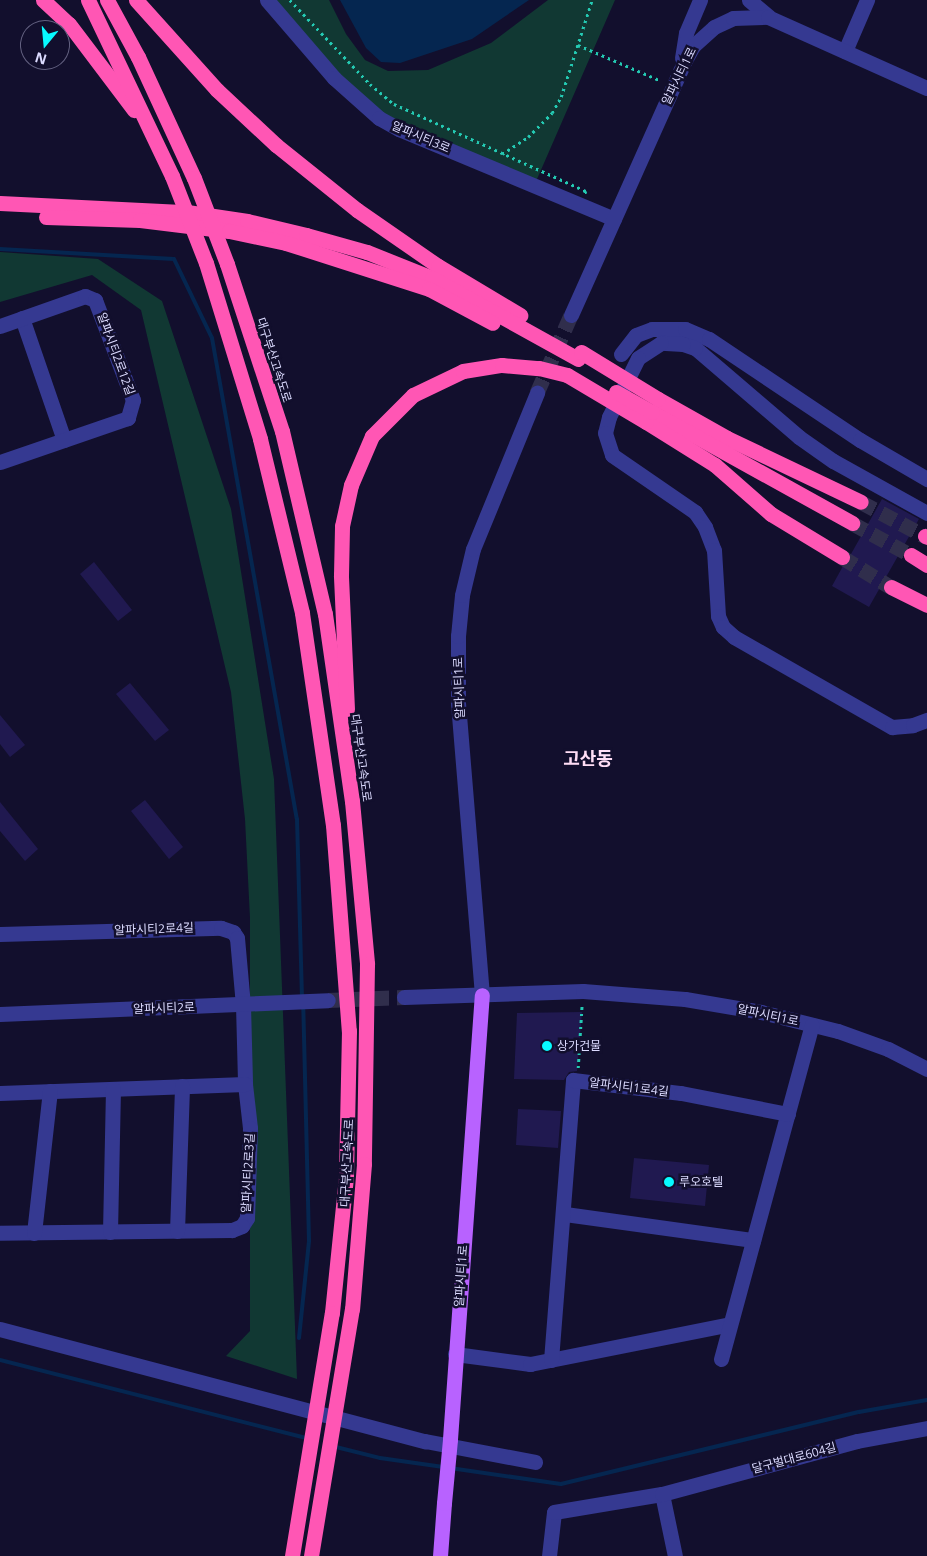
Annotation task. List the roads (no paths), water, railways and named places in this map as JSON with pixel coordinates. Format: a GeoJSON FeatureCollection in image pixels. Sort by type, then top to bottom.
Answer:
{"type":"FeatureCollection","features":[{"type":"Feature","properties":{"kind":"highway"},"geometry":{"type":"LineString","coordinates":[[43,0],[69,24],[155,138]]}},
{"type":"Feature","properties":{"kind":"highway","name":"대구부산고속도로"},"geometry":{"type":"LineString","coordinates":[[88,0],[172,176],[206,263],[260,439],[302,613],[333,825],[349,1031],[346,1177],[332,1313],[292,1556]]}},
{"type":"Feature","properties":{"kind":"highway","name":"대구부산고속도로"},"geometry":{"type":"LineString","coordinates":[[107,0],[138,57],[194,178],[227,264],[282,432],[325,614],[352,801],[368,994],[364,1164],[352,1309],[311,1556]]}},
{"type":"Feature","properties":{"kind":"highway"},"geometry":{"type":"LineString","coordinates":[[136,0],[217,90],[276,145],[357,210],[575,363],[652,411],[771,514],[842,557]]}},
{"type":"Feature","properties":{"kind":"highway"},"geometry":{"type":"LineString","coordinates":[[0,203],[187,212],[248,221],[366,252],[432,278],[652,411],[852,523]]}},
{"type":"Feature","properties":{"kind":"highway"},"geometry":{"type":"LineString","coordinates":[[0,213],[140,220],[229,231],[286,243],[429,289],[575,363]]}},
{"type":"Feature","properties":{"kind":"highway"},"geometry":{"type":"LineString","coordinates":[[352,801],[341,541],[351,485],[372,436],[413,395],[463,371],[502,365],[539,368],[575,363]]}},
{"type":"Feature","properties":{"kind":"highway"},"geometry":{"type":"LineString","coordinates":[[652,411],[727,438],[861,502]]}},
{"type":"Feature","properties":{"kind":"highway"},"geometry":{"type":"LineString","coordinates":[[911,555],[927,565]]}},
{"type":"Feature","properties":{"kind":"highway"},"geometry":{"type":"LineString","coordinates":[[891,588],[927,605]]}},
{"type":"Feature","properties":{"kind":"main road","name":"알파시티1로"},"geometry":{"type":"LineString","coordinates":[[440,1556],[482,995]]}},
{"type":"Feature","properties":{"kind":"street","name":"알파시티3로"},"geometry":{"type":"LineString","coordinates":[[267,0],[334,78],[379,118],[399,129],[614,219]]}},
{"type":"Feature","properties":{"kind":"street"},"geometry":{"type":"LineString","coordinates":[[680,71],[686,34],[700,0]]}},
{"type":"Feature","properties":{"kind":"street"},"geometry":{"type":"LineString","coordinates":[[749,0],[769,17]]}},
{"type":"Feature","properties":{"kind":"street"},"geometry":{"type":"LineString","coordinates":[[845,51],[867,0]]}},
{"type":"Feature","properties":{"kind":"street","name":"알파시티1로"},"geometry":{"type":"LineString","coordinates":[[571,315],[680,71],[693,46],[714,27],[732,18],[769,17],[927,88]]}},
{"type":"Feature","properties":{"kind":"street","name":"알파시티2로12길"},"geometry":{"type":"LineString","coordinates":[[0,326],[85,296],[95,300],[130,391],[132,405],[128,418],[0,462]]}},
{"type":"Feature","properties":{"kind":"street"},"geometry":{"type":"LineString","coordinates":[[22,318],[64,440]]}},
{"type":"Feature","properties":{"kind":"street"},"geometry":{"type":"LineString","coordinates":[[621,354],[636,335],[652,329],[685,329],[709,339],[860,440],[927,479]]}},
{"type":"Feature","properties":{"kind":"street"},"geometry":{"type":"LineString","coordinates":[[927,513],[806,442],[694,348],[682,344],[661,343],[638,358],[609,417],[605,433],[612,455],[695,512],[705,527],[714,550],[717,607],[723,627],[734,637],[892,726],[914,726],[927,720]]}},
{"type":"Feature","properties":{"kind":"street","name":"알파시티1로"},"geometry":{"type":"LineString","coordinates":[[537,393],[473,549],[462,595],[458,636],[458,702],[482,995],[583,991],[685,999],[812,1025],[888,1049],[927,1069]]}},
{"type":"Feature","properties":{"kind":"street","name":"알파시티2로4길"},"geometry":{"type":"LineString","coordinates":[[0,934],[228,928],[237,938],[243,1005]]}},
{"type":"Feature","properties":{"kind":"street"},"geometry":{"type":"LineString","coordinates":[[404,997],[482,995]]}},
{"type":"Feature","properties":{"kind":"street","name":"알파시티2로"},"geometry":{"type":"LineString","coordinates":[[0,1014],[328,1000]]}},
{"type":"Feature","properties":{"kind":"street","name":"알파시티2로3길"},"geometry":{"type":"LineString","coordinates":[[0,1233],[232,1230],[242,1226],[247,1218],[250,1128],[245,1084],[243,1005]]}},
{"type":"Feature","properties":{"kind":"street"},"geometry":{"type":"LineString","coordinates":[[721,1359],[812,1025]]}},
{"type":"Feature","properties":{"kind":"street","name":"알파시티1로4길"},"geometry":{"type":"LineString","coordinates":[[551,1360],[565,1214],[573,1080],[681,1093],[788,1114]]}},
{"type":"Feature","properties":{"kind":"street"},"geometry":{"type":"LineString","coordinates":[[0,1093],[245,1084]]}},
{"type":"Feature","properties":{"kind":"street"},"geometry":{"type":"LineString","coordinates":[[177,1231],[182,1086]]}},
{"type":"Feature","properties":{"kind":"street"},"geometry":{"type":"LineString","coordinates":[[110,1232],[113,1089]]}},
{"type":"Feature","properties":{"kind":"street"},"geometry":{"type":"LineString","coordinates":[[34,1234],[50,1091]]}},
{"type":"Feature","properties":{"kind":"street"},"geometry":{"type":"LineString","coordinates":[[565,1214],[753,1240]]}},
{"type":"Feature","properties":{"kind":"street"},"geometry":{"type":"LineString","coordinates":[[455,1354],[530,1364],[730,1324]]}},
{"type":"Feature","properties":{"kind":"street"},"geometry":{"type":"LineString","coordinates":[[0,1329],[425,1440],[535,1462]]}},
{"type":"Feature","properties":{"kind":"street","name":"달구벌대로604길"},"geometry":{"type":"LineString","coordinates":[[549,1556],[554,1512],[662,1494],[856,1441],[927,1428]]}},
{"type":"Feature","properties":{"kind":"street"},"geometry":{"type":"LineString","coordinates":[[662,1494],[675,1556]]}},
{"type":"Feature","properties":{"kind":"water"},"geometry":{"type":"Polygon","coordinates":[[[340,0],[529,0],[472,39],[400,63],[381,62],[366,48],[340,0]]]}},
{"type":"Feature","properties":{"kind":"waterway"},"geometry":{"type":"LineString","coordinates":[[0,249],[174,259],[212,338],[297,819],[302,996]]}},
{"type":"Feature","properties":{"kind":"waterway"},"geometry":{"type":"LineString","coordinates":[[299,1338],[309,1241],[303,1003]]}},
{"type":"Feature","properties":{"kind":"waterway"},"geometry":{"type":"LineString","coordinates":[[0,1360],[309,1439]]}},
{"type":"Feature","properties":{"kind":"waterway"},"geometry":{"type":"LineString","coordinates":[[450,1468],[561,1484],[859,1412],[927,1400]]}},
{"type":"Feature","properties":{"kind":"waterway"},"geometry":{"type":"LineString","coordinates":[[332,1446],[380,1458],[443,1467]]}},
{"type":"Feature","properties":{"kind":"tunnel"},"geometry":{"type":"LineString","coordinates":[[537,393],[571,315]]}},
{"type":"Feature","properties":{"kind":"tunnel"},"geometry":{"type":"LineString","coordinates":[[861,502],[925,536]]}},
{"type":"Feature","properties":{"kind":"tunnel"},"geometry":{"type":"LineString","coordinates":[[852,523],[911,555]]}},
{"type":"Feature","properties":{"kind":"tunnel"},"geometry":{"type":"LineString","coordinates":[[842,557],[891,587]]}},
{"type":"Feature","properties":{"kind":"tunnel"},"geometry":{"type":"LineString","coordinates":[[328,1000],[404,997]]}},
{"type":"Feature","properties":{"kind":"place","name":"상가건물"},"geometry":{"type":"Point","coordinates":[547,1046]}},
{"type":"Feature","properties":{"kind":"place","name":"루오호텔"},"geometry":{"type":"Point","coordinates":[669,1182]}},
{"type":"Feature","properties":{"kind":"district","name":"고산동"},"geometry":{"type":"Point","coordinates":[588,758]}}]}
